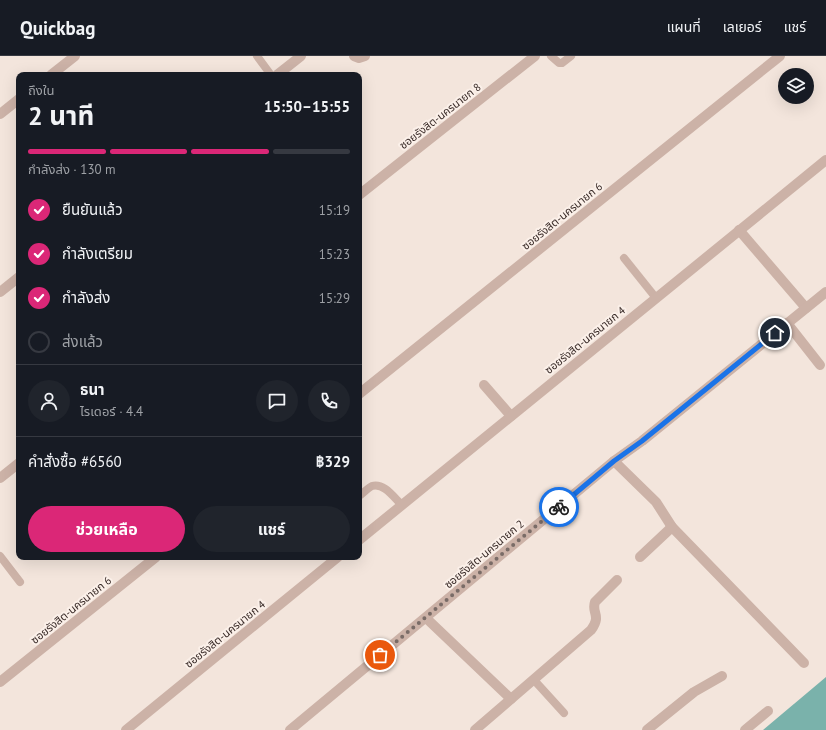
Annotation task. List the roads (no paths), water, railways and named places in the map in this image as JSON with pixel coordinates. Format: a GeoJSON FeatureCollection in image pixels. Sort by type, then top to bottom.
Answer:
{"type":"FeatureCollection","features":[{"type":"Feature","properties":{"kind":"street"},"geometry":{"type":"LineString","coordinates":[[54,72],[75,56]]}},
{"type":"Feature","properties":{"kind":"street"},"geometry":{"type":"LineString","coordinates":[[281,72],[301,56]]}},
{"type":"Feature","properties":{"kind":"street"},"geometry":{"type":"LineString","coordinates":[[354,56],[359,58],[365,56]]}},
{"type":"Feature","properties":{"kind":"street","name":"ซอยรังสิต-นครนายก 8"},"geometry":{"type":"LineString","coordinates":[[362,193],[535,56]]}},
{"type":"Feature","properties":{"kind":"street","name":"ซอยรังสิต-นครนายก 6"},"geometry":{"type":"LineString","coordinates":[[362,392],[780,56]]}},
{"type":"Feature","properties":{"kind":"street"},"geometry":{"type":"LineString","coordinates":[[0,114],[16,101]]}},
{"type":"Feature","properties":{"kind":"street","name":"ซอยรังสิต-นครนายก 4"},"geometry":{"type":"LineString","coordinates":[[362,538],[826,160]]}},
{"type":"Feature","properties":{"kind":"street"},"geometry":{"type":"LineString","coordinates":[[739,230],[806,308]]}},
{"type":"Feature","properties":{"kind":"street"},"geometry":{"type":"LineString","coordinates":[[0,292],[16,279]]}},
{"type":"Feature","properties":{"kind":"street","name":"ซอยรังสิต-นครนายก 2"},"geometry":{"type":"LineString","coordinates":[[290,730],[614,461],[642,441],[826,292]]}},
{"type":"Feature","properties":{"kind":"street"},"geometry":{"type":"LineString","coordinates":[[787,323],[820,365]]}},
{"type":"Feature","properties":{"kind":"street"},"geometry":{"type":"LineString","coordinates":[[484,385],[511,416]]}},
{"type":"Feature","properties":{"kind":"street"},"geometry":{"type":"LineString","coordinates":[[614,461],[656,502],[672,527],[804,663]]}},
{"type":"Feature","properties":{"kind":"street"},"geometry":{"type":"LineString","coordinates":[[0,478],[16,465]]}},
{"type":"Feature","properties":{"kind":"street"},"geometry":{"type":"LineString","coordinates":[[640,557],[672,527]]}},
{"type":"Feature","properties":{"kind":"street","name":"ซอยรังสิต-นครนายก 6"},"geometry":{"type":"LineString","coordinates":[[0,682],[152,560]]}},
{"type":"Feature","properties":{"kind":"street","name":"ซอยรังสิต-นครนายก 4"},"geometry":{"type":"LineString","coordinates":[[126,730],[334,560]]}},
{"type":"Feature","properties":{"kind":"street"},"geometry":{"type":"LineString","coordinates":[[475,730],[591,630],[597,617],[593,606],[595,602],[617,580]]}},
{"type":"Feature","properties":{"kind":"street"},"geometry":{"type":"LineString","coordinates":[[426,618],[511,699]]}},
{"type":"Feature","properties":{"kind":"street"},"geometry":{"type":"LineString","coordinates":[[647,730],[694,692],[722,676]]}},
{"type":"Feature","properties":{"kind":"street"},"geometry":{"type":"LineString","coordinates":[[745,730],[768,711]]}},
{"type":"Feature","properties":{"kind":"lane"},"geometry":{"type":"LineString","coordinates":[[257,56],[269,72]]}},
{"type":"Feature","properties":{"kind":"lane"},"geometry":{"type":"LineString","coordinates":[[551,56],[559,63],[562,63],[571,56]]}},
{"type":"Feature","properties":{"kind":"lane"},"geometry":{"type":"LineString","coordinates":[[624,258],[656,298]]}},
{"type":"Feature","properties":{"kind":"lane"},"geometry":{"type":"LineString","coordinates":[[362,494],[372,486],[379,486],[384,488],[402,505]]}},
{"type":"Feature","properties":{"kind":"lane"},"geometry":{"type":"LineString","coordinates":[[0,556],[20,582]]}},
{"type":"Feature","properties":{"kind":"lane"},"geometry":{"type":"LineString","coordinates":[[534,680],[564,714]]}},
{"type":"Feature","properties":{"kind":"water"},"geometry":{"type":"Polygon","coordinates":[[[826,677],[826,730],[763,730],[826,677]]]}}]}
